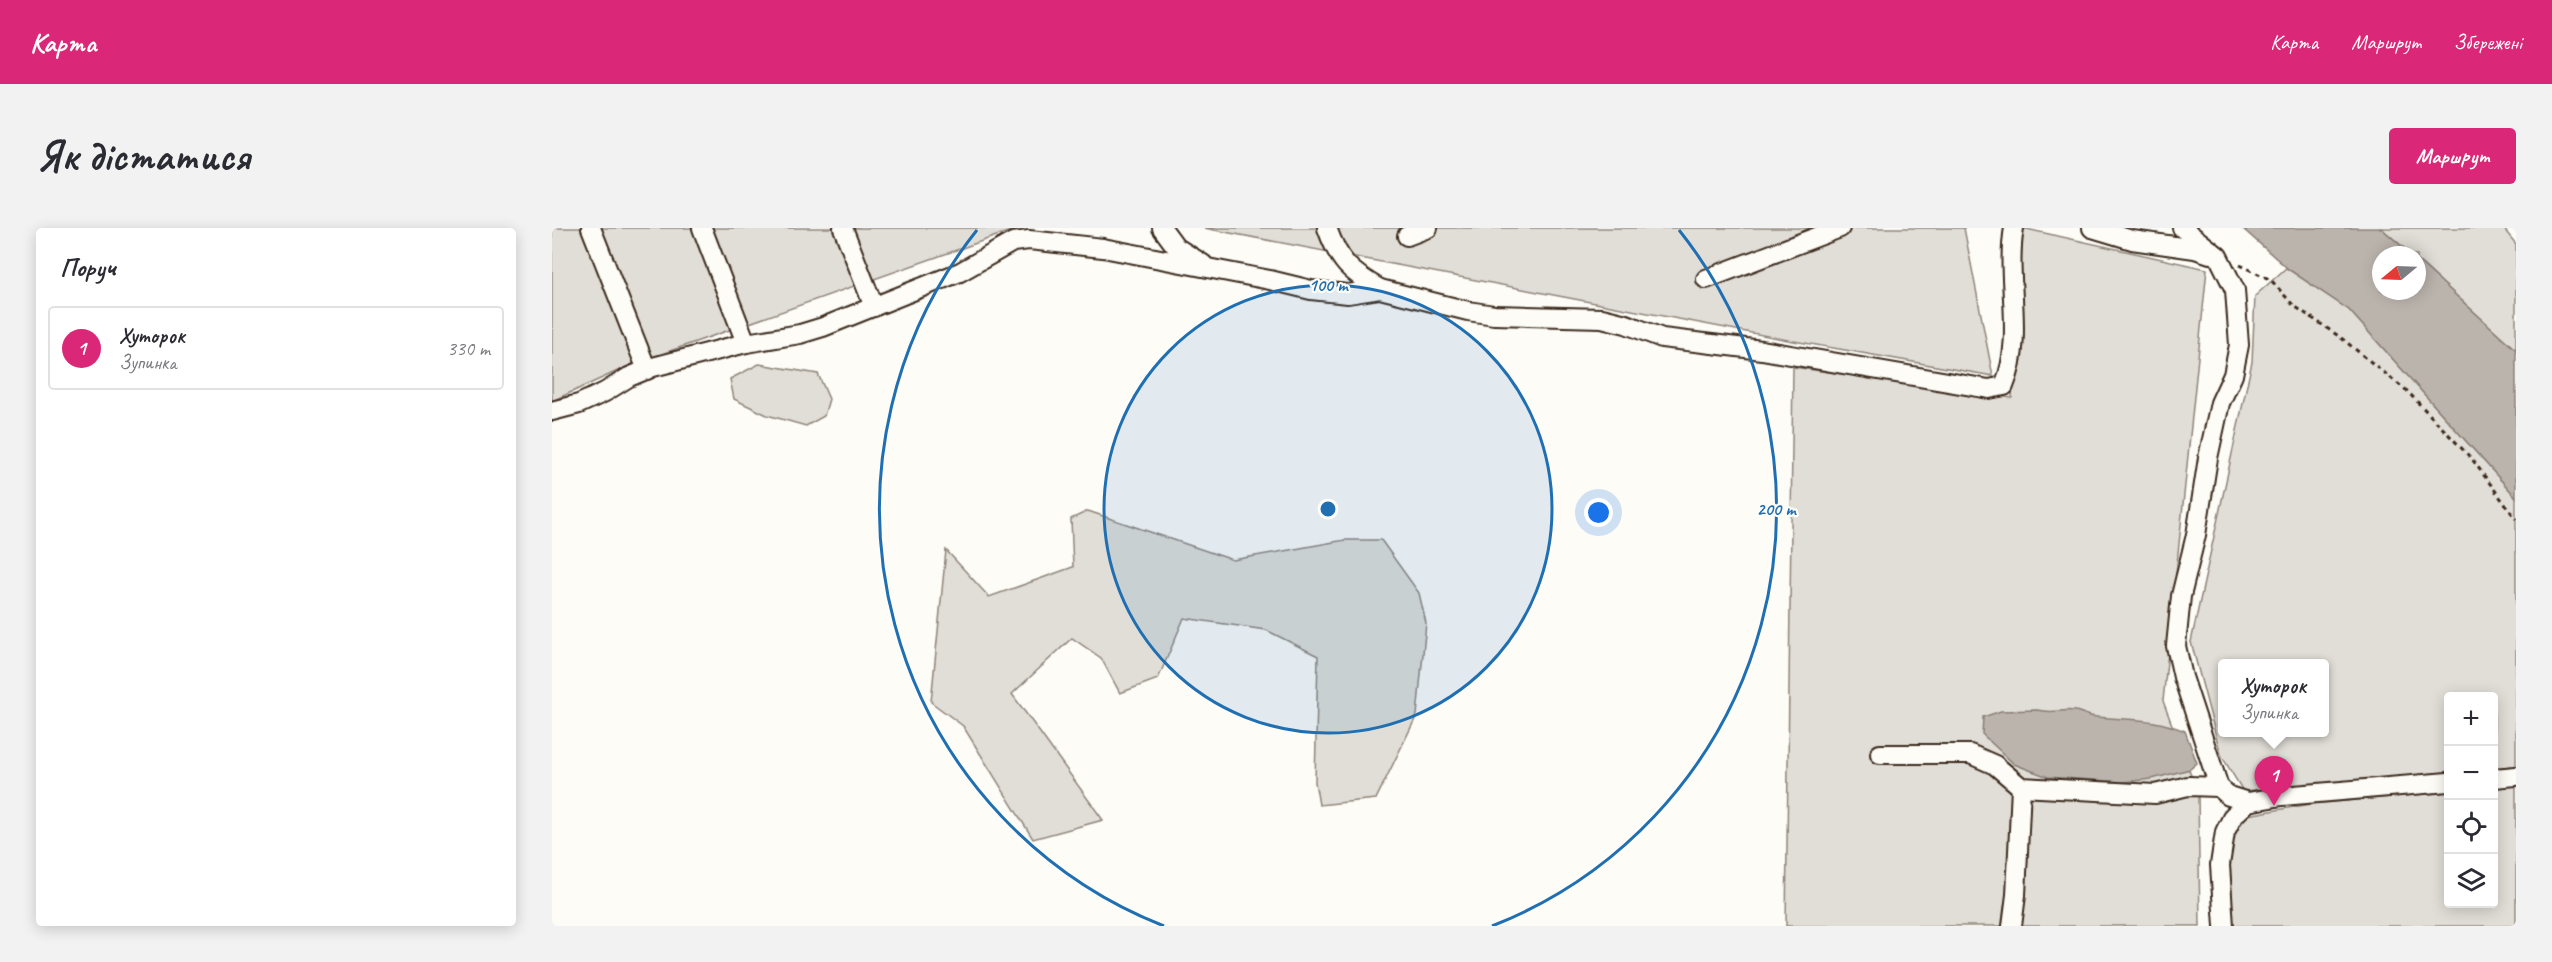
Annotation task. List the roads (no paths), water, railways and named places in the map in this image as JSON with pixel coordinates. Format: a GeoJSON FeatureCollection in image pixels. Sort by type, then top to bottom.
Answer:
{"type":"FeatureCollection","features":[{"type":"Feature","properties":{"kind":"street"},"geometry":{"type":"LineString","coordinates":[[591,228],[647,370]]}},
{"type":"Feature","properties":{"kind":"street"},"geometry":{"type":"LineString","coordinates":[[702,228],[746,343]]}},
{"type":"Feature","properties":{"kind":"street"},"geometry":{"type":"LineString","coordinates":[[843,228],[874,307]]}},
{"type":"Feature","properties":{"kind":"street"},"geometry":{"type":"LineString","coordinates":[[1012,228],[1029,240]]}},
{"type":"Feature","properties":{"kind":"street"},"geometry":{"type":"LineString","coordinates":[[1162,228],[1176,247],[1209,268]]}},
{"type":"Feature","properties":{"kind":"street"},"geometry":{"type":"LineString","coordinates":[[1327,228],[1340,256],[1354,275],[1380,290],[1494,315],[1602,318],[1626,324],[1662,338],[1762,350],[1989,389],[2004,386],[2012,367],[2014,289],[2011,246],[2014,228]]}},
{"type":"Feature","properties":{"kind":"street"},"geometry":{"type":"LineString","coordinates":[[1407,236],[1428,228]]}},
{"type":"Feature","properties":{"kind":"street"},"geometry":{"type":"LineString","coordinates":[[1706,279],[1840,228]]}},
{"type":"Feature","properties":{"kind":"street"},"geometry":{"type":"LineString","coordinates":[[2092,228],[2132,240],[2195,249],[2218,256]]}},
{"type":"Feature","properties":{"kind":"street"},"geometry":{"type":"LineString","coordinates":[[2182,228],[2218,256],[2235,291],[2239,345],[2233,375],[2220,404],[2208,458],[2196,535],[2181,596],[2176,646],[2183,677],[2219,787],[2229,796],[2248,802],[2282,796],[2444,782]]}},
{"type":"Feature","properties":{"kind":"street"},"geometry":{"type":"LineString","coordinates":[[552,411],[579,404],[647,370],[746,343],[823,327],[960,272],[1013,242],[1029,240],[1103,248],[1311,290],[1348,294],[1380,290]]}},
{"type":"Feature","properties":{"kind":"street"},"geometry":{"type":"LineString","coordinates":[[1880,754],[1970,754],[1995,765],[2021,787],[2156,794],[2188,786],[2219,787]]}},
{"type":"Feature","properties":{"kind":"street"},"geometry":{"type":"LineString","coordinates":[[2498,778],[2516,776]]}},
{"type":"Feature","properties":{"kind":"street"},"geometry":{"type":"LineString","coordinates":[[2012,926],[2021,787]]}},
{"type":"Feature","properties":{"kind":"street"},"geometry":{"type":"LineString","coordinates":[[2224,926],[2220,865],[2224,832],[2233,816],[2248,802]]}},
{"type":"Feature","properties":{"kind":"place","name":"Хуторок"},"geometry":{"type":"Point","coordinates":[2274,806]}}]}
